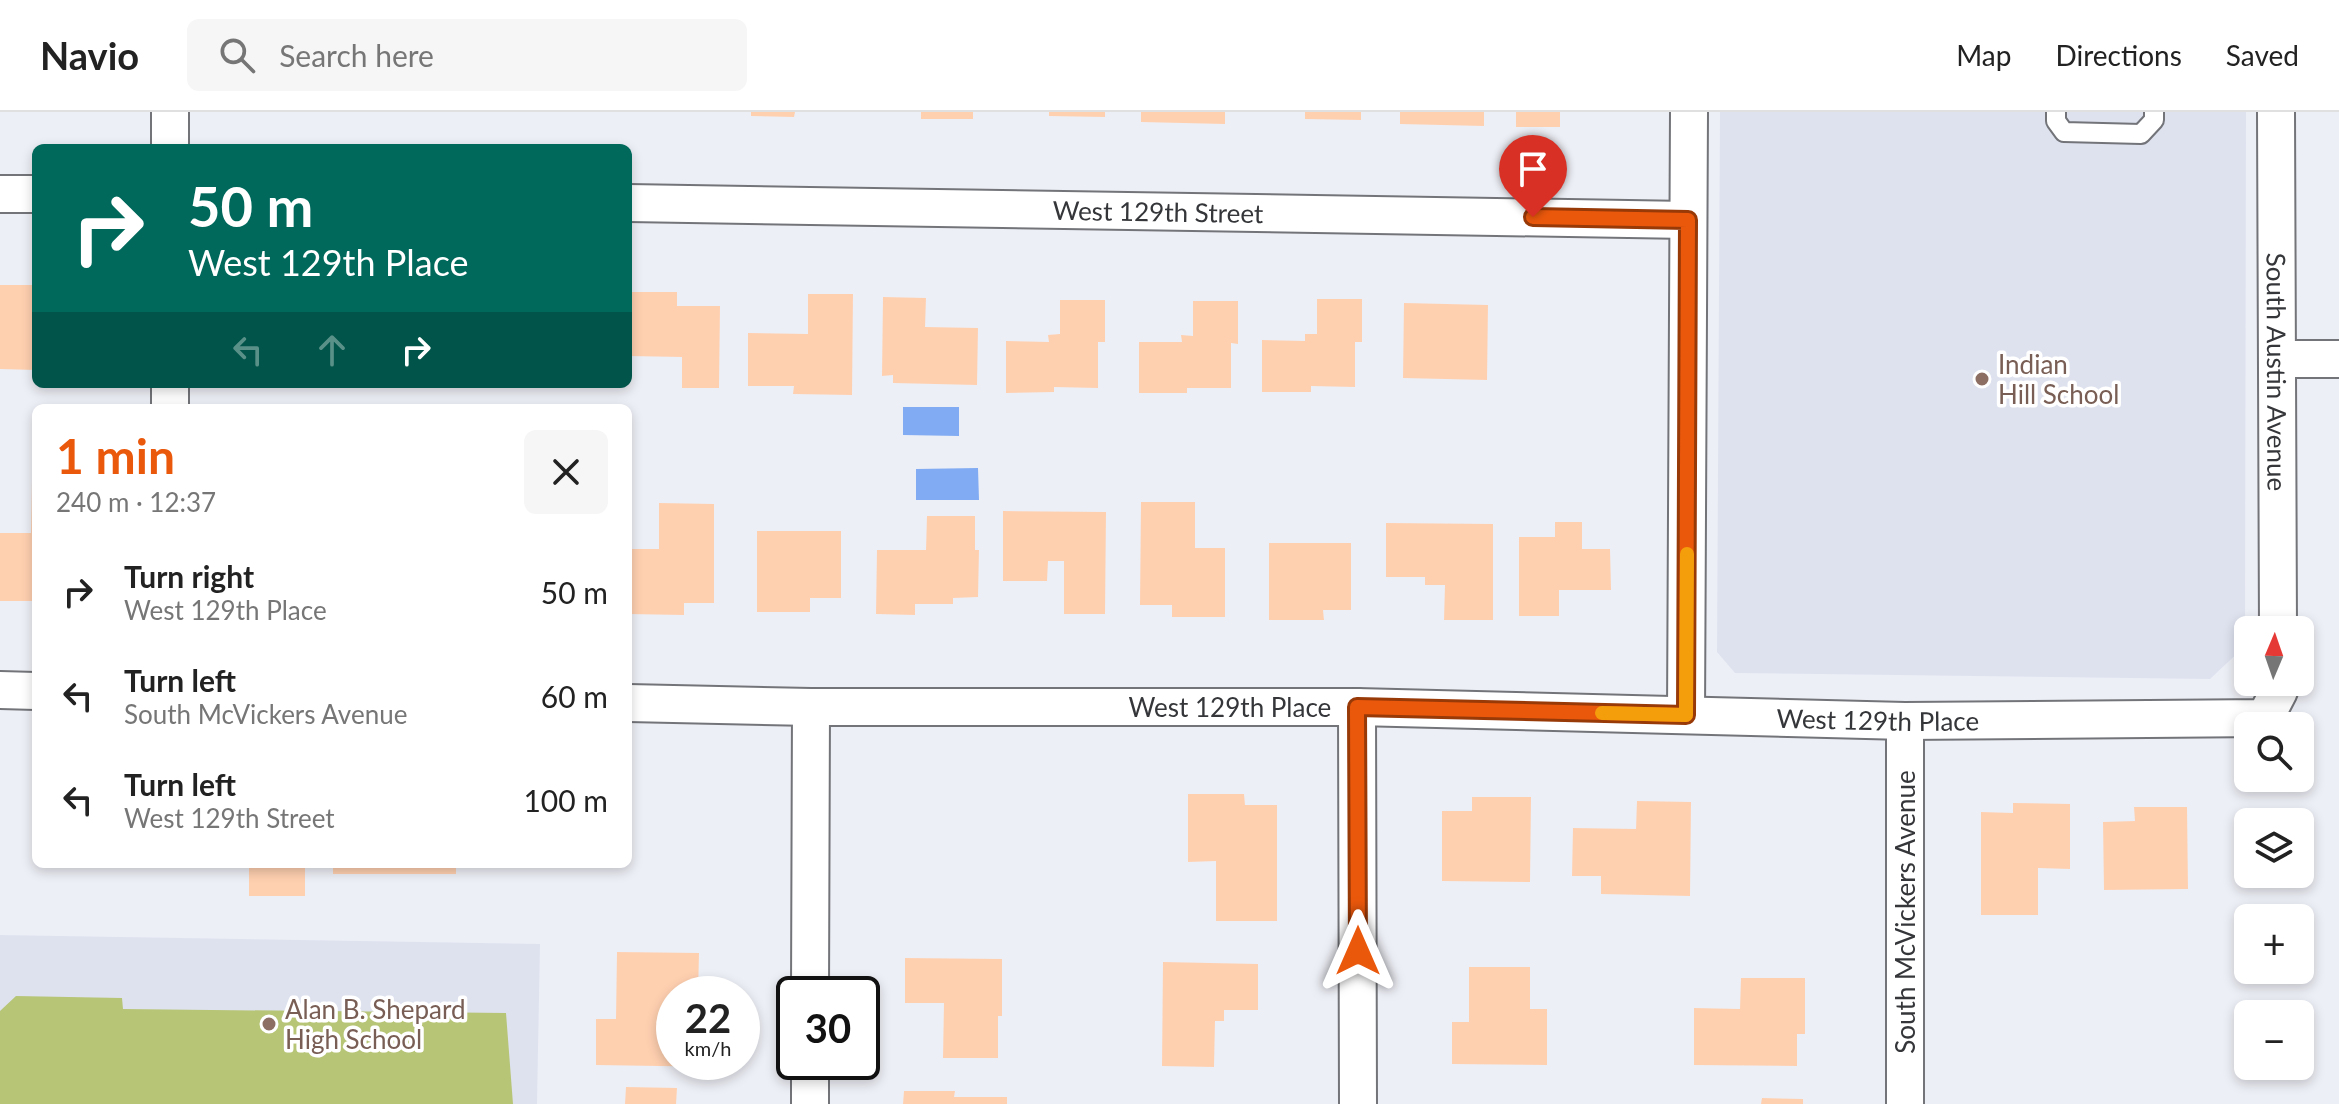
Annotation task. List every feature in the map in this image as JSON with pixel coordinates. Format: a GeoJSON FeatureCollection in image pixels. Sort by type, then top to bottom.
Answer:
{"type":"FeatureCollection","features":[{"type":"Feature","properties":{"kind":"street"},"geometry":{"type":"LineString","coordinates":[[170,112],[170,144]]}},
{"type":"Feature","properties":{"kind":"street"},"geometry":{"type":"LineString","coordinates":[[1686,715],[1689,112]]}},
{"type":"Feature","properties":{"kind":"street","name":"South Austin Avenue"},"geometry":{"type":"LineString","coordinates":[[2276,112],[2278,616]]}},
{"type":"Feature","properties":{"kind":"street"},"geometry":{"type":"LineString","coordinates":[[0,194],[32,194]]}},
{"type":"Feature","properties":{"kind":"street","name":"West 129th Street"},"geometry":{"type":"LineString","coordinates":[[632,203],[1688,220]]}},
{"type":"Feature","properties":{"kind":"street"},"geometry":{"type":"LineString","coordinates":[[2277,359],[2339,359]]}},
{"type":"Feature","properties":{"kind":"street"},"geometry":{"type":"LineString","coordinates":[[0,690],[32,691]]}},
{"type":"Feature","properties":{"kind":"street","name":"West 129th Place"},"geometry":{"type":"LineString","coordinates":[[632,703],[811,707],[1357,707],[1905,721],[2265,718],[2276,696]]}},
{"type":"Feature","properties":{"kind":"street"},"geometry":{"type":"LineString","coordinates":[[810,976],[811,707]]}},
{"type":"Feature","properties":{"kind":"street"},"geometry":{"type":"LineString","coordinates":[[1357,707],[1358,1104]]}},
{"type":"Feature","properties":{"kind":"street","name":"South McVickers Avenue"},"geometry":{"type":"LineString","coordinates":[[1905,721],[1905,1104]]}},
{"type":"Feature","properties":{"kind":"street"},"geometry":{"type":"LineString","coordinates":[[810,1080],[810,1104]]}},
{"type":"Feature","properties":{"kind":"lane"},"geometry":{"type":"LineString","coordinates":[[2056,116],[2064,132],[2141,134],[2154,116]]}},
{"type":"Feature","properties":{"kind":"shaded area","name":"Indian Hill School"},"geometry":{"type":"Polygon","coordinates":[[[1720,112],[2246,112],[2245,616],[2234,616],[2234,656],[2210,679],[1735,673],[1717,652],[1720,112]]]}},
{"type":"Feature","properties":{"kind":"shaded area","name":"Alan B. Shepard High School"},"geometry":{"type":"Polygon","coordinates":[[[0,935],[540,944],[537,1104],[0,1104],[0,935]]]}},
{"type":"Feature","properties":{"kind":"green space"},"geometry":{"type":"Polygon","coordinates":[[[16,996],[122,998],[123,1009],[506,1013],[513,1104],[0,1104],[0,1011],[16,996]]]}},
{"type":"Feature","properties":{"kind":"water"},"geometry":{"type":"Polygon","coordinates":[[[903,407],[959,407],[959,436],[903,435],[903,407]]]}},
{"type":"Feature","properties":{"kind":"water"},"geometry":{"type":"Polygon","coordinates":[[[978,468],[979,500],[916,500],[916,469],[978,468]]]}},
{"type":"Feature","properties":{"kind":"building"},"geometry":{"type":"Polygon","coordinates":[[[751,112],[795,112],[794,117],[751,116],[751,112]]]}},
{"type":"Feature","properties":{"kind":"building"},"geometry":{"type":"Polygon","coordinates":[[[921,112],[973,112],[973,119],[921,119],[921,112]]]}},
{"type":"Feature","properties":{"kind":"building"},"geometry":{"type":"Polygon","coordinates":[[[1049,112],[1105,112],[1105,117],[1049,116],[1049,112]]]}},
{"type":"Feature","properties":{"kind":"building"},"geometry":{"type":"Polygon","coordinates":[[[1141,112],[1225,112],[1225,124],[1141,122],[1141,112]]]}},
{"type":"Feature","properties":{"kind":"building"},"geometry":{"type":"Polygon","coordinates":[[[1305,112],[1361,112],[1361,120],[1305,119],[1305,112]]]}},
{"type":"Feature","properties":{"kind":"building"},"geometry":{"type":"Polygon","coordinates":[[[1400,112],[1484,112],[1484,126],[1400,124],[1400,112]]]}},
{"type":"Feature","properties":{"kind":"building"},"geometry":{"type":"Polygon","coordinates":[[[1516,112],[1560,112],[1560,127],[1516,127],[1516,112]]]}},
{"type":"Feature","properties":{"kind":"building"},"geometry":{"type":"Polygon","coordinates":[[[0,285],[32,285],[32,370],[0,369],[0,285]]]}},
{"type":"Feature","properties":{"kind":"building"},"geometry":{"type":"Polygon","coordinates":[[[632,292],[677,292],[677,306],[720,306],[719,388],[682,388],[682,357],[632,356],[632,292]]]}},
{"type":"Feature","properties":{"kind":"building"},"geometry":{"type":"Polygon","coordinates":[[[808,294],[853,294],[852,395],[793,394],[794,386],[748,386],[748,333],[808,334],[808,294]]]}},
{"type":"Feature","properties":{"kind":"building"},"geometry":{"type":"Polygon","coordinates":[[[883,297],[926,298],[925,327],[978,328],[977,385],[893,383],[893,375],[882,376],[883,297]]]}},
{"type":"Feature","properties":{"kind":"building"},"geometry":{"type":"Polygon","coordinates":[[[1317,299],[1362,299],[1362,342],[1355,342],[1355,387],[1311,386],[1311,392],[1262,392],[1262,340],[1305,341],[1305,334],[1317,334],[1317,299]]]}},
{"type":"Feature","properties":{"kind":"building"},"geometry":{"type":"Polygon","coordinates":[[[1060,300],[1105,300],[1105,342],[1098,342],[1098,388],[1054,387],[1054,392],[1006,393],[1006,341],[1049,342],[1048,335],[1060,334],[1060,300]]]}},
{"type":"Feature","properties":{"kind":"building"},"geometry":{"type":"Polygon","coordinates":[[[1193,301],[1238,301],[1238,344],[1231,343],[1231,388],[1187,388],[1187,393],[1139,393],[1139,342],[1182,342],[1181,335],[1193,336],[1193,301]]]}},
{"type":"Feature","properties":{"kind":"building"},"geometry":{"type":"Polygon","coordinates":[[[1404,303],[1488,305],[1487,380],[1403,378],[1404,303]]]}},
{"type":"Feature","properties":{"kind":"building"},"geometry":{"type":"Polygon","coordinates":[[[32,479],[32,601],[0,601],[0,533],[31,533],[32,479]]]}},
{"type":"Feature","properties":{"kind":"building"},"geometry":{"type":"Polygon","coordinates":[[[1141,502],[1195,502],[1195,548],[1225,548],[1225,617],[1172,617],[1172,605],[1140,605],[1141,502]]]}},
{"type":"Feature","properties":{"kind":"building"},"geometry":{"type":"Polygon","coordinates":[[[659,503],[714,504],[714,603],[684,603],[684,615],[632,614],[632,549],[659,549],[659,503]]]}},
{"type":"Feature","properties":{"kind":"building"},"geometry":{"type":"Polygon","coordinates":[[[1003,511],[1106,512],[1105,614],[1064,614],[1064,561],[1048,561],[1047,581],[1003,581],[1003,511]]]}},
{"type":"Feature","properties":{"kind":"building"},"geometry":{"type":"Polygon","coordinates":[[[927,516],[975,516],[975,550],[979,550],[978,597],[953,598],[953,604],[915,604],[915,615],[876,614],[877,550],[926,550],[927,516]]]}},
{"type":"Feature","properties":{"kind":"building"},"geometry":{"type":"Polygon","coordinates":[[[1555,522],[1582,522],[1582,549],[1610,549],[1611,590],[1559,590],[1559,616],[1519,616],[1519,537],[1555,537],[1555,522]]]}},
{"type":"Feature","properties":{"kind":"building"},"geometry":{"type":"Polygon","coordinates":[[[1386,523],[1493,524],[1493,620],[1444,620],[1445,585],[1425,585],[1425,577],[1386,577],[1386,523]]]}},
{"type":"Feature","properties":{"kind":"building"},"geometry":{"type":"Polygon","coordinates":[[[757,531],[841,531],[841,598],[810,598],[810,612],[757,612],[757,531]]]}},
{"type":"Feature","properties":{"kind":"building"},"geometry":{"type":"Polygon","coordinates":[[[1269,543],[1351,543],[1351,610],[1323,610],[1324,620],[1269,620],[1269,543]]]}},
{"type":"Feature","properties":{"kind":"building"},"geometry":{"type":"Polygon","coordinates":[[[1188,794],[1244,794],[1245,805],[1277,805],[1277,921],[1216,921],[1216,861],[1188,862],[1188,794]]]}},
{"type":"Feature","properties":{"kind":"building"},"geometry":{"type":"Polygon","coordinates":[[[1472,797],[1531,797],[1530,882],[1442,881],[1442,811],[1472,811],[1472,797]]]}},
{"type":"Feature","properties":{"kind":"building"},"geometry":{"type":"Polygon","coordinates":[[[1637,801],[1691,802],[1690,896],[1601,894],[1601,876],[1572,876],[1573,828],[1636,829],[1637,801]]]}},
{"type":"Feature","properties":{"kind":"building"},"geometry":{"type":"Polygon","coordinates":[[[2013,803],[2070,804],[2070,869],[2038,868],[2038,915],[1981,915],[1981,812],[2013,813],[2013,803]]]}},
{"type":"Feature","properties":{"kind":"building"},"geometry":{"type":"Polygon","coordinates":[[[2134,807],[2187,807],[2188,889],[2104,890],[2103,822],[2135,821],[2134,807]]]}},
{"type":"Feature","properties":{"kind":"building"},"geometry":{"type":"Polygon","coordinates":[[[249,868],[305,868],[305,896],[249,896],[249,868]]]}},
{"type":"Feature","properties":{"kind":"building"},"geometry":{"type":"Polygon","coordinates":[[[333,868],[456,868],[456,874],[333,874],[333,868]]]}},
{"type":"Feature","properties":{"kind":"building"},"geometry":{"type":"Polygon","coordinates":[[[617,952],[699,953],[698,976],[656,976],[656,1066],[596,1065],[596,1019],[616,1019],[617,952]]]}},
{"type":"Feature","properties":{"kind":"building"},"geometry":{"type":"Polygon","coordinates":[[[905,958],[1002,959],[998,1058],[943,1058],[944,1003],[905,1003],[905,958]]]}},
{"type":"Feature","properties":{"kind":"building"},"geometry":{"type":"Polygon","coordinates":[[[1163,962],[1258,964],[1258,1010],[1224,1010],[1224,1021],[1215,1021],[1214,1067],[1162,1066],[1163,962]]]}},
{"type":"Feature","properties":{"kind":"building"},"geometry":{"type":"Polygon","coordinates":[[[1469,967],[1530,967],[1530,1009],[1547,1009],[1547,1065],[1452,1064],[1452,1022],[1469,1022],[1469,967]]]}},
{"type":"Feature","properties":{"kind":"building"},"geometry":{"type":"Polygon","coordinates":[[[1741,978],[1805,978],[1805,1034],[1797,1034],[1797,1066],[1694,1065],[1694,1008],[1740,1009],[1741,978]]]}},
{"type":"Feature","properties":{"kind":"building"},"geometry":{"type":"Polygon","coordinates":[[[626,1087],[677,1088],[676,1104],[625,1104],[626,1087]]]}},
{"type":"Feature","properties":{"kind":"building"},"geometry":{"type":"Polygon","coordinates":[[[904,1091],[955,1091],[954,1097],[1007,1097],[1007,1104],[903,1104],[904,1091]]]}},
{"type":"Feature","properties":{"kind":"building"},"geometry":{"type":"Polygon","coordinates":[[[1762,1098],[1803,1099],[1803,1104],[1761,1104],[1762,1098]]]}},
{"type":"Feature","properties":{"kind":"slow traffic"},"geometry":{"type":"LineString","coordinates":[[1602,713],[1686,715],[1687,554]]}},
{"type":"Feature","properties":{"kind":"place","name":"Indian Hill School"},"geometry":{"type":"Point","coordinates":[1982,379]}},
{"type":"Feature","properties":{"kind":"place","name":"Alan B. Shepard High School"},"geometry":{"type":"Point","coordinates":[269,1024]}},
{"type":"Feature","properties":{"kind":"route"},"geometry":{"type":"LineString","coordinates":[[1358,951],[1357,707],[1686,715],[1688,220],[1533,217]]}}]}
